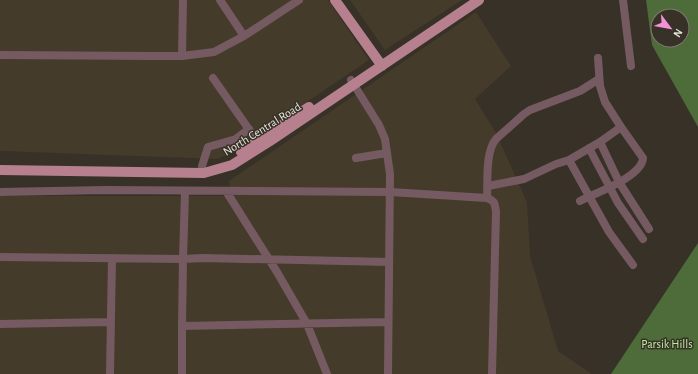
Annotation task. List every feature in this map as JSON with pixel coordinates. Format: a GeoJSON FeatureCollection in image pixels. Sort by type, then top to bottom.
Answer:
{"type":"FeatureCollection","features":[{"type":"Feature","properties":{"kind":"main road"},"geometry":{"type":"LineString","coordinates":[[335,0],[383,62]]}},
{"type":"Feature","properties":{"kind":"main road"},"geometry":{"type":"LineString","coordinates":[[342,0],[383,62]]}},
{"type":"Feature","properties":{"kind":"main road","name":"North Central Road"},"geometry":{"type":"LineString","coordinates":[[0,170],[172,173],[204,172],[218,170],[232,165],[270,141],[472,0]]}},
{"type":"Feature","properties":{"kind":"main road","name":"North Central Road"},"geometry":{"type":"LineString","coordinates":[[383,62],[479,0]]}},
{"type":"Feature","properties":{"kind":"main road","name":"North Central Road"},"geometry":{"type":"LineString","coordinates":[[0,164],[202,166],[227,161],[352,83]]}},
{"type":"Feature","properties":{"kind":"street"},"geometry":{"type":"LineString","coordinates":[[182,56],[183,0]]}},
{"type":"Feature","properties":{"kind":"street"},"geometry":{"type":"LineString","coordinates":[[220,0],[244,36]]}},
{"type":"Feature","properties":{"kind":"street"},"geometry":{"type":"LineString","coordinates":[[0,55],[182,56],[214,52],[244,36],[299,0]]}},
{"type":"Feature","properties":{"kind":"street"},"geometry":{"type":"LineString","coordinates":[[623,0],[631,66]]}},
{"type":"Feature","properties":{"kind":"street"},"geometry":{"type":"LineString","coordinates":[[580,201],[620,182],[640,167],[643,161],[643,158],[605,102],[600,86],[598,58]]}},
{"type":"Feature","properties":{"kind":"street"},"geometry":{"type":"LineString","coordinates":[[213,78],[257,141]]}},
{"type":"Feature","properties":{"kind":"street"},"geometry":{"type":"LineString","coordinates":[[487,198],[489,151],[496,140],[530,110],[580,91],[600,79]]}},
{"type":"Feature","properties":{"kind":"street"},"geometry":{"type":"LineString","coordinates":[[352,83],[379,125],[385,140],[387,153],[390,192],[388,374]]}},
{"type":"Feature","properties":{"kind":"street"},"geometry":{"type":"LineString","coordinates":[[488,186],[524,179],[556,164],[569,160],[600,142],[621,127]]}},
{"type":"Feature","properties":{"kind":"street"},"geometry":{"type":"LineString","coordinates":[[202,166],[208,147],[236,139],[249,129]]}},
{"type":"Feature","properties":{"kind":"street"},"geometry":{"type":"LineString","coordinates":[[600,142],[620,182],[649,229]]}},
{"type":"Feature","properties":{"kind":"street"},"geometry":{"type":"LineString","coordinates":[[589,148],[618,203],[643,239]]}},
{"type":"Feature","properties":{"kind":"street"},"geometry":{"type":"LineString","coordinates":[[356,158],[387,153]]}},
{"type":"Feature","properties":{"kind":"street"},"geometry":{"type":"LineString","coordinates":[[569,160],[588,196],[610,232],[633,265]]}},
{"type":"Feature","properties":{"kind":"street"},"geometry":{"type":"LineString","coordinates":[[182,374],[185,191]]}},
{"type":"Feature","properties":{"kind":"street"},"geometry":{"type":"LineString","coordinates":[[226,191],[307,324],[327,374]]}},
{"type":"Feature","properties":{"kind":"street"},"geometry":{"type":"LineString","coordinates":[[0,192],[390,192],[487,198],[492,200],[495,204],[496,212],[492,374]]}},
{"type":"Feature","properties":{"kind":"street"},"geometry":{"type":"LineString","coordinates":[[0,257],[203,258],[389,262]]}},
{"type":"Feature","properties":{"kind":"street"},"geometry":{"type":"LineString","coordinates":[[110,374],[112,258]]}},
{"type":"Feature","properties":{"kind":"street"},"geometry":{"type":"LineString","coordinates":[[0,324],[110,322]]}},
{"type":"Feature","properties":{"kind":"street"},"geometry":{"type":"LineString","coordinates":[[182,326],[388,322]]}},
{"type":"Feature","properties":{"kind":"shaded area"},"geometry":{"type":"Polygon","coordinates":[[[0,0],[328,0],[369,60],[237,149],[218,159],[0,151],[0,0]]]}},
{"type":"Feature","properties":{"kind":"shaded area"},"geometry":{"type":"Polygon","coordinates":[[[350,0],[462,0],[385,50],[350,0]]]}},
{"type":"Feature","properties":{"kind":"shaded area"},"geometry":{"type":"Polygon","coordinates":[[[476,12],[511,66],[475,99],[496,133],[527,202],[530,256],[558,351],[592,374],[0,374],[0,196],[231,196],[229,181],[476,12]]]}},
{"type":"Feature","properties":{"kind":"green space"},"geometry":{"type":"Polygon","coordinates":[[[646,0],[698,0],[698,127],[654,48],[690,48],[690,8],[650,8],[650,30],[646,0]]]}},
{"type":"Feature","properties":{"kind":"green space","name":"Parsik Hills"},"geometry":{"type":"Polygon","coordinates":[[[698,243],[698,374],[611,374],[698,243]]]}}]}
